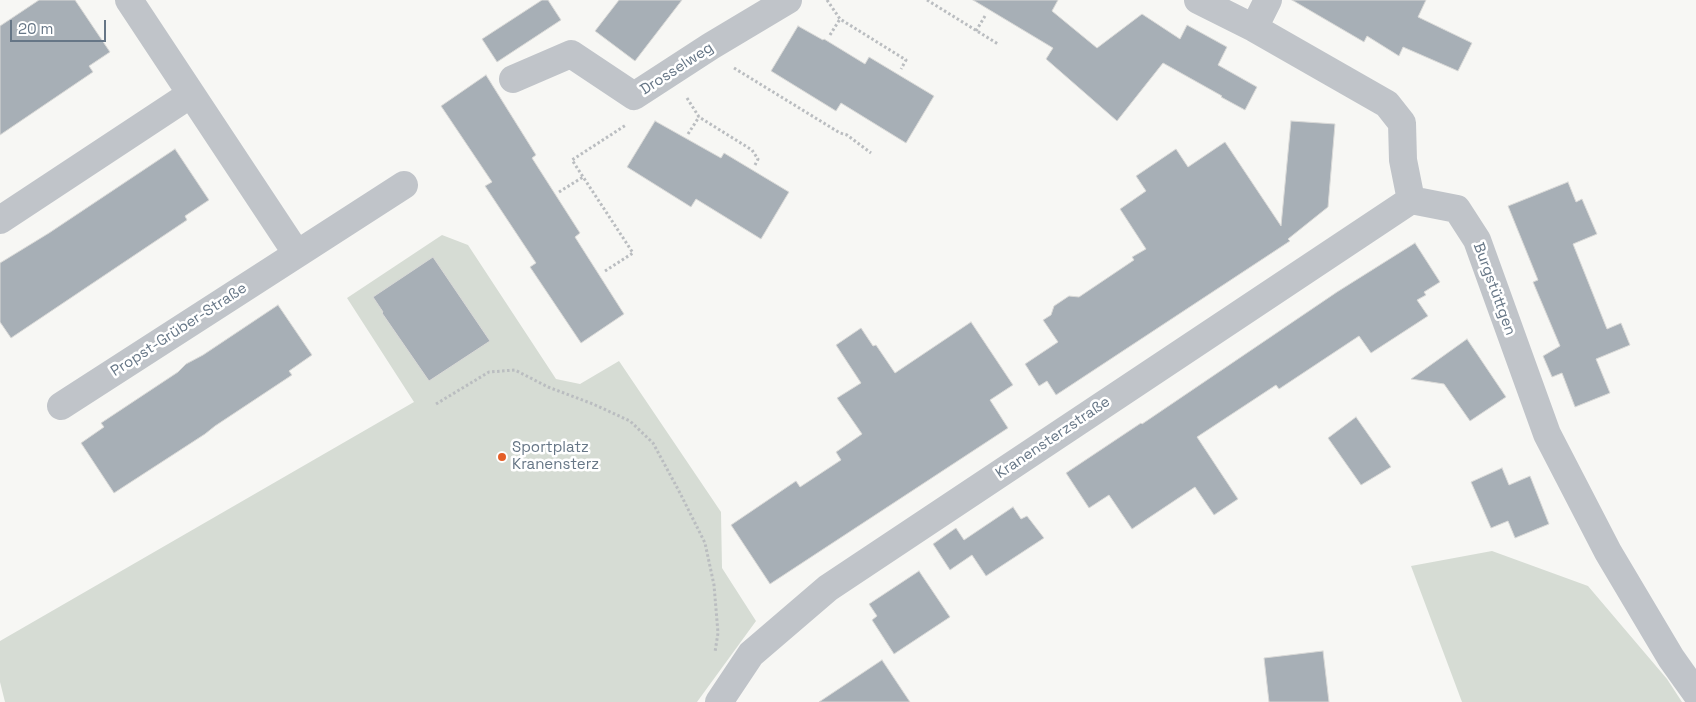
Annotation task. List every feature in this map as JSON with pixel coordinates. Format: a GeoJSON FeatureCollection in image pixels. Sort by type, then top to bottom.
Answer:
{"type":"FeatureCollection","features":[{"type":"Feature","properties":{"kind":"street"},"geometry":{"type":"LineString","coordinates":[[129,0],[298,254]]}},
{"type":"Feature","properties":{"kind":"street","name":"Drosselweg"},"geometry":{"type":"LineString","coordinates":[[513,79],[571,54],[634,96],[711,46],[788,0]]}},
{"type":"Feature","properties":{"kind":"street"},"geometry":{"type":"LineString","coordinates":[[1198,0],[1254,28],[1387,104],[1402,123],[1403,160],[1411,200]]}},
{"type":"Feature","properties":{"kind":"street"},"geometry":{"type":"LineString","coordinates":[[1254,28],[1268,0]]}},
{"type":"Feature","properties":{"kind":"street"},"geometry":{"type":"LineString","coordinates":[[0,220],[191,94]]}},
{"type":"Feature","properties":{"kind":"street","name":"Propst-Grüber-Straße"},"geometry":{"type":"LineString","coordinates":[[61,406],[404,185]]}},
{"type":"Feature","properties":{"kind":"street","name":"Burgstüttgen"},"geometry":{"type":"LineString","coordinates":[[1411,200],[1456,209],[1477,240],[1547,434],[1608,552],[1671,658],[1696,693]]}},
{"type":"Feature","properties":{"kind":"street","name":"Kranensterzstraße"},"geometry":{"type":"LineString","coordinates":[[720,702],[751,654],[828,588],[1411,200]]}},
{"type":"Feature","properties":{"kind":"path"},"geometry":{"type":"LineString","coordinates":[[827,0],[840,19],[906,60],[901,69]]}},
{"type":"Feature","properties":{"kind":"path"},"geometry":{"type":"LineString","coordinates":[[927,0],[998,44]]}},
{"type":"Feature","properties":{"kind":"path"},"geometry":{"type":"LineString","coordinates":[[976,31],[985,16]]}},
{"type":"Feature","properties":{"kind":"path"},"geometry":{"type":"LineString","coordinates":[[830,36],[840,19]]}},
{"type":"Feature","properties":{"kind":"path"},"geometry":{"type":"LineString","coordinates":[[711,46],[724,62],[840,133],[847,135],[871,153]]}},
{"type":"Feature","properties":{"kind":"path"},"geometry":{"type":"LineString","coordinates":[[671,72],[699,117],[752,150],[758,159],[755,165]]}},
{"type":"Feature","properties":{"kind":"path"},"geometry":{"type":"LineString","coordinates":[[605,271],[634,253],[572,160],[636,119],[634,96]]}},
{"type":"Feature","properties":{"kind":"path"},"geometry":{"type":"LineString","coordinates":[[688,134],[699,117]]}},
{"type":"Feature","properties":{"kind":"path"},"geometry":{"type":"LineString","coordinates":[[559,192],[583,177]]}},
{"type":"Feature","properties":{"kind":"path"},"geometry":{"type":"LineString","coordinates":[[436,404],[489,372],[515,370],[548,387],[593,404],[630,421],[653,443],[705,543],[714,585],[718,633],[714,659]]}},
{"type":"Feature","properties":{"kind":"shaded area","name":"Sportplatz Kranensterz"},"geometry":{"type":"Polygon","coordinates":[[[442,235],[468,245],[556,379],[580,384],[619,361],[721,512],[722,568],[756,621],[697,702],[5,702],[0,682],[0,641],[414,402],[347,298],[442,235]]]}},
{"type":"Feature","properties":{"kind":"shaded area"},"geometry":{"type":"Polygon","coordinates":[[[1492,551],[1588,586],[1667,679],[1682,702],[1462,702],[1411,566],[1492,551]]]}},
{"type":"Feature","properties":{"kind":"building"},"geometry":{"type":"Polygon","coordinates":[[[39,0],[75,0],[110,52],[89,66],[93,72],[0,135],[0,26],[39,0]]]}},
{"type":"Feature","properties":{"kind":"building"},"geometry":{"type":"Polygon","coordinates":[[[542,0],[548,0],[561,20],[497,62],[482,39],[542,0]]]}},
{"type":"Feature","properties":{"kind":"building"},"geometry":{"type":"Polygon","coordinates":[[[619,0],[682,0],[635,61],[595,31],[619,0]]]}},
{"type":"Feature","properties":{"kind":"building"},"geometry":{"type":"Polygon","coordinates":[[[973,0],[1058,0],[1052,11],[1097,48],[1142,14],[1180,39],[1187,25],[1227,47],[1218,65],[1257,87],[1245,110],[1163,63],[1117,121],[1046,59],[1053,48],[973,0]]]}},
{"type":"Feature","properties":{"kind":"building"},"geometry":{"type":"Polygon","coordinates":[[[1292,0],[1426,0],[1418,17],[1472,43],[1458,71],[1403,47],[1399,56],[1367,36],[1364,42],[1292,0]]]}},
{"type":"Feature","properties":{"kind":"building"},"geometry":{"type":"Polygon","coordinates":[[[798,26],[824,39],[865,64],[869,57],[934,96],[906,143],[841,103],[836,111],[771,71],[798,26]]]}},
{"type":"Feature","properties":{"kind":"building"},"geometry":{"type":"Polygon","coordinates":[[[486,75],[536,155],[532,158],[580,233],[575,237],[624,314],[581,343],[530,267],[536,263],[485,186],[492,182],[441,106],[486,75]]]}},
{"type":"Feature","properties":{"kind":"building"},"geometry":{"type":"Polygon","coordinates":[[[655,121],[721,158],[724,153],[789,192],[761,239],[696,199],[691,207],[627,167],[655,121]]]}},
{"type":"Feature","properties":{"kind":"building"},"geometry":{"type":"Polygon","coordinates":[[[1291,121],[1335,124],[1328,207],[1288,239],[1290,241],[1056,395],[1047,381],[1039,386],[1025,364],[1058,342],[1043,320],[1051,315],[1054,306],[1069,296],[1079,297],[1134,260],[1132,257],[1146,249],[1120,209],[1146,191],[1136,176],[1176,149],[1188,167],[1225,142],[1281,226],[1291,121]]]}},
{"type":"Feature","properties":{"kind":"building"},"geometry":{"type":"Polygon","coordinates":[[[175,149],[209,200],[185,216],[187,220],[11,338],[0,322],[0,263],[49,233],[175,149]]]}},
{"type":"Feature","properties":{"kind":"building"},"geometry":{"type":"Polygon","coordinates":[[[1568,182],[1576,202],[1582,199],[1597,234],[1573,244],[1607,329],[1621,323],[1630,345],[1596,359],[1610,393],[1575,407],[1562,373],[1552,377],[1543,356],[1560,346],[1533,282],[1538,280],[1508,206],[1568,182]]]}},
{"type":"Feature","properties":{"kind":"building"},"geometry":{"type":"Polygon","coordinates":[[[1415,243],[1440,282],[1424,292],[1426,295],[1417,300],[1428,316],[1371,353],[1359,336],[1279,389],[1276,385],[1197,437],[1238,499],[1214,515],[1195,487],[1132,529],[1109,495],[1089,508],[1066,473],[1337,292],[1415,243]]]}},
{"type":"Feature","properties":{"kind":"building"},"geometry":{"type":"Polygon","coordinates":[[[433,257],[490,341],[429,381],[373,297],[433,257]]]}},
{"type":"Feature","properties":{"kind":"building"},"geometry":{"type":"Polygon","coordinates":[[[278,305],[312,355],[289,371],[292,375],[114,493],[81,443],[104,427],[101,423],[178,372],[186,364],[203,355],[278,305]]]}},
{"type":"Feature","properties":{"kind":"building"},"geometry":{"type":"Polygon","coordinates":[[[971,322],[1013,385],[990,400],[1008,428],[770,584],[731,525],[796,481],[800,487],[841,460],[836,452],[862,434],[837,398],[861,383],[836,345],[861,328],[873,346],[876,345],[895,373],[971,322]]]}},
{"type":"Feature","properties":{"kind":"building"},"geometry":{"type":"Polygon","coordinates":[[[1467,339],[1506,397],[1470,421],[1444,384],[1411,379],[1467,339]]]}},
{"type":"Feature","properties":{"kind":"building"},"geometry":{"type":"Polygon","coordinates":[[[1356,417],[1391,467],[1361,485],[1328,438],[1356,417]]]}},
{"type":"Feature","properties":{"kind":"building"},"geometry":{"type":"Polygon","coordinates":[[[1502,468],[1509,485],[1530,476],[1549,524],[1515,538],[1508,521],[1491,528],[1471,482],[1502,468]]]}},
{"type":"Feature","properties":{"kind":"building"},"geometry":{"type":"Polygon","coordinates":[[[1013,507],[1021,519],[1027,516],[1044,538],[986,576],[972,555],[950,570],[933,544],[956,528],[964,540],[1013,507]]]}},
{"type":"Feature","properties":{"kind":"building"},"geometry":{"type":"Polygon","coordinates":[[[919,571],[950,617],[894,654],[872,620],[877,616],[869,604],[919,571]]]}},
{"type":"Feature","properties":{"kind":"building"},"geometry":{"type":"Polygon","coordinates":[[[1323,651],[1329,702],[1269,702],[1264,658],[1323,651]]]}},
{"type":"Feature","properties":{"kind":"building"},"geometry":{"type":"Polygon","coordinates":[[[882,660],[910,702],[819,702],[882,660]]]}},
{"type":"Feature","properties":{"kind":"place","name":"Sportplatz Kranensterz"},"geometry":{"type":"Point","coordinates":[502,457]}}]}
